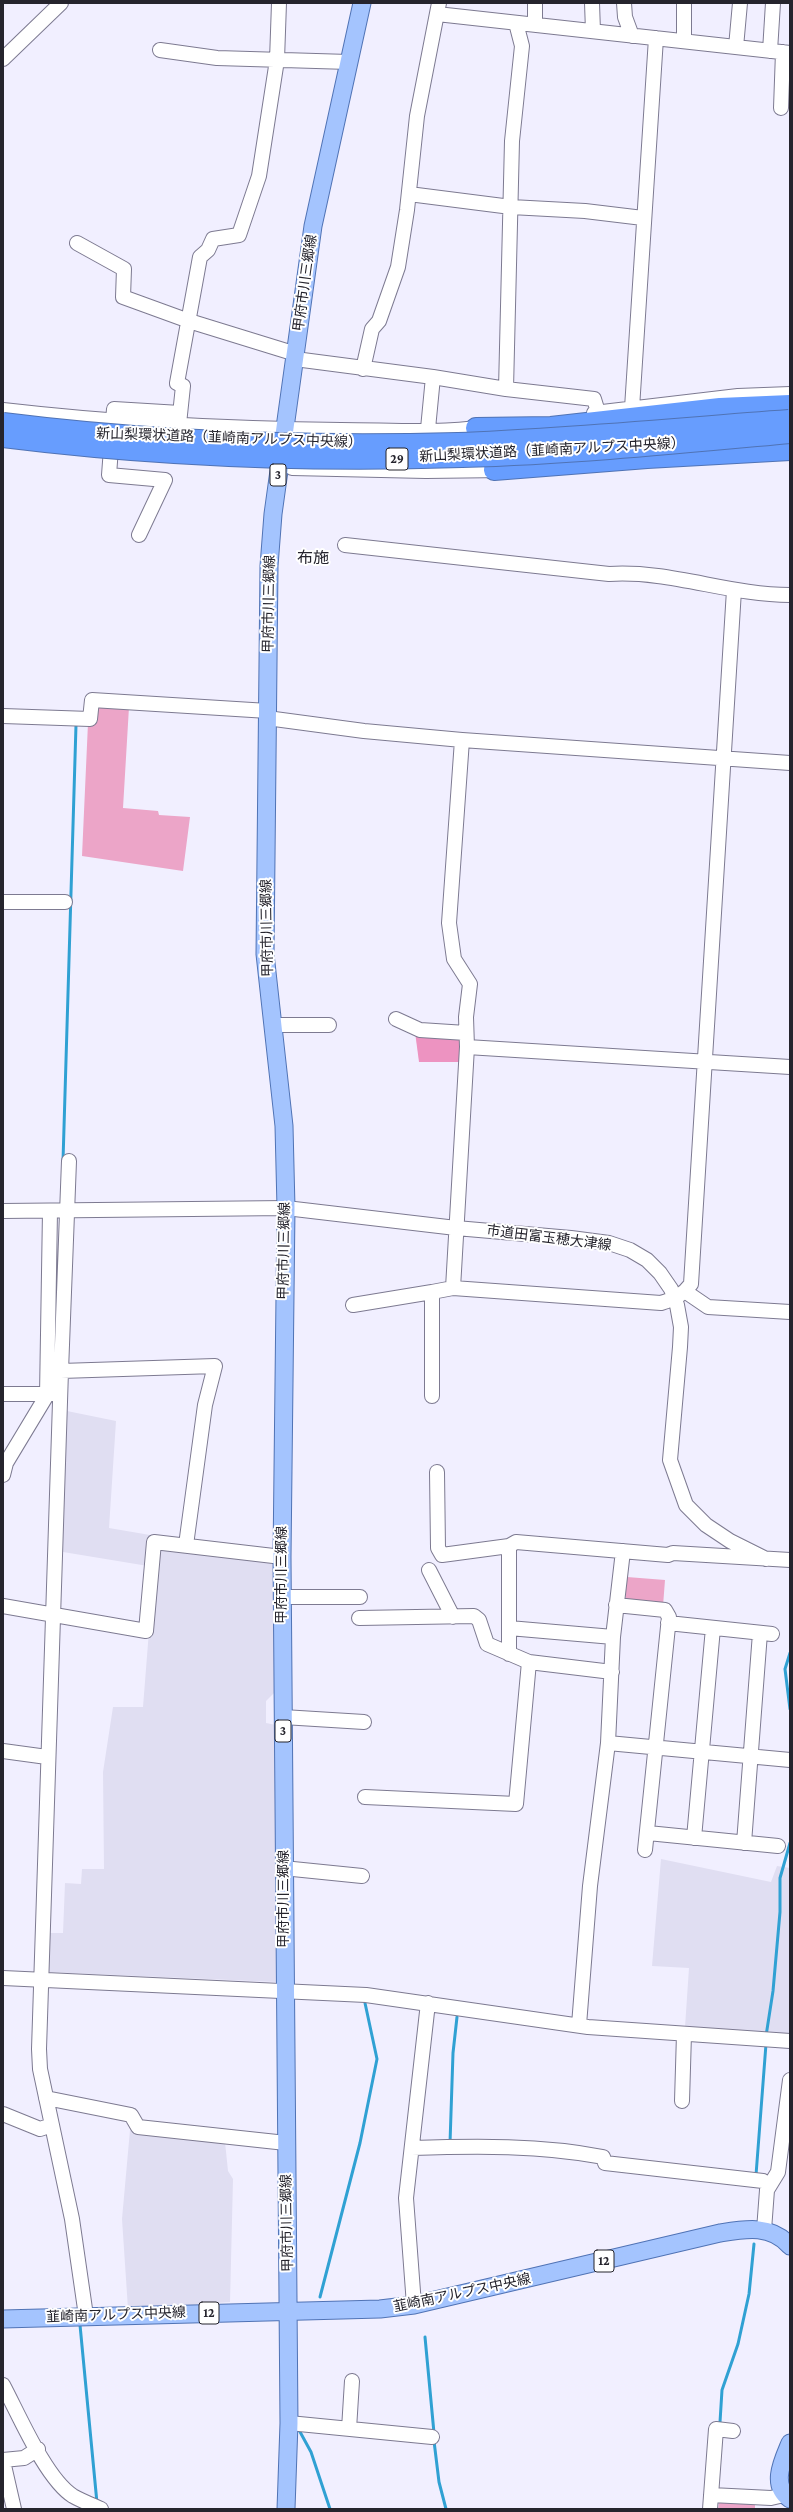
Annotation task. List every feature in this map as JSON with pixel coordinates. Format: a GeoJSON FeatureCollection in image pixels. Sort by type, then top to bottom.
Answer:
{"type":"FeatureCollection","features":[{"type":"Feature","properties":{"kind":"highway"},"geometry":{"type":"LineString","coordinates":[[476,428],[550,427],[720,408],[790,405]]}},
{"type":"Feature","properties":{"kind":"highway","name":"新山梨環状道路（韮崎南アルプス中央線）"},"geometry":{"type":"LineString","coordinates":[[3,423],[97,434],[160,438],[383,444],[517,440],[790,420]]}},
{"type":"Feature","properties":{"kind":"highway","name":"新山梨環状道路（韮崎南アルプス中央線）"},"geometry":{"type":"LineString","coordinates":[[3,437],[92,447],[217,455],[402,459],[572,451],[790,433]]}},
{"type":"Feature","properties":{"kind":"highway"},"geometry":{"type":"LineString","coordinates":[[494,470],[555,464],[790,450]]}},
{"type":"Feature","properties":{"kind":"main road","name":"甲府市川三郷線"},"geometry":{"type":"LineString","coordinates":[[286,2509],[289,2423],[283,1868],[282,1557],[286,1208],[284,1126],[272,1025],[265,940],[269,566],[279,467],[286,430],[313,226],[362,3]]}},
{"type":"Feature","properties":{"kind":"main road","name":"韮崎南アルプス中央線"},"geometry":{"type":"LineString","coordinates":[[3,2319],[288,2310],[380,2309],[414,2305],[720,2233],[751,2228],[764,2230],[784,2239],[790,2246]]}},
{"type":"Feature","properties":{"kind":"main road"},"geometry":{"type":"LineString","coordinates":[[787,2497],[780,2484],[780,2467],[790,2443]]}},
{"type":"Feature","properties":{"kind":"street"},"geometry":{"type":"LineString","coordinates":[[3,59],[62,3]]}},
{"type":"Feature","properties":{"kind":"street"},"geometry":{"type":"LineString","coordinates":[[180,419],[182,386],[177,383],[200,257],[208,250],[213,239],[239,235],[259,176],[277,60],[279,3]]}},
{"type":"Feature","properties":{"kind":"street"},"geometry":{"type":"LineString","coordinates":[[535,3],[535,25]]}},
{"type":"Feature","properties":{"kind":"street"},"geometry":{"type":"LineString","coordinates":[[592,3],[593,31]]}},
{"type":"Feature","properties":{"kind":"street"},"geometry":{"type":"LineString","coordinates":[[624,3],[625,17],[632,36]]}},
{"type":"Feature","properties":{"kind":"street"},"geometry":{"type":"LineString","coordinates":[[684,3],[684,41]]}},
{"type":"Feature","properties":{"kind":"street"},"geometry":{"type":"LineString","coordinates":[[736,47],[740,3]]}},
{"type":"Feature","properties":{"kind":"street"},"geometry":{"type":"LineString","coordinates":[[773,3],[781,52],[781,108]]}},
{"type":"Feature","properties":{"kind":"street"},"geometry":{"type":"LineString","coordinates":[[363,369],[372,329],[379,321],[398,267],[409,194],[417,116],[438,8],[516,23],[781,52]]}},
{"type":"Feature","properties":{"kind":"street"},"geometry":{"type":"LineString","coordinates":[[506,390],[512,141],[522,46],[516,23]]}},
{"type":"Feature","properties":{"kind":"street"},"geometry":{"type":"LineString","coordinates":[[632,408],[643,218],[656,38]]}},
{"type":"Feature","properties":{"kind":"street"},"geometry":{"type":"LineString","coordinates":[[160,50],[218,58],[349,62]]}},
{"type":"Feature","properties":{"kind":"street"},"geometry":{"type":"LineString","coordinates":[[409,194],[511,207],[585,211],[643,218]]}},
{"type":"Feature","properties":{"kind":"street"},"geometry":{"type":"LineString","coordinates":[[77,243],[124,268],[123,297],[295,357],[363,369],[433,377],[506,390],[594,399],[598,412]]}},
{"type":"Feature","properties":{"kind":"street"},"geometry":{"type":"LineString","coordinates":[[426,471],[433,377]]}},
{"type":"Feature","properties":{"kind":"street"},"geometry":{"type":"LineString","coordinates":[[3,410],[112,420],[180,419],[286,430],[428,431],[476,428],[732,396],[790,394]]}},
{"type":"Feature","properties":{"kind":"street"},"geometry":{"type":"LineString","coordinates":[[112,420],[108,475],[165,480],[139,535]]}},
{"type":"Feature","properties":{"kind":"street"},"geometry":{"type":"LineString","coordinates":[[3,446],[109,457],[279,467],[426,471],[557,471],[790,458]]}},
{"type":"Feature","properties":{"kind":"street"},"geometry":{"type":"LineString","coordinates":[[345,545],[609,574],[630,573],[671,577],[692,583],[734,590],[790,595]]}},
{"type":"Feature","properties":{"kind":"street"},"geometry":{"type":"LineString","coordinates":[[353,1305],[453,1288],[661,1303],[680,1295],[691,1284],[706,1062],[734,590]]}},
{"type":"Feature","properties":{"kind":"street"},"geometry":{"type":"LineString","coordinates":[[3,716],[90,719],[92,700],[267,714],[364,731],[462,740],[790,763]]}},
{"type":"Feature","properties":{"kind":"street"},"geometry":{"type":"LineString","coordinates":[[453,1288],[470,984],[454,959],[449,923],[462,740]]}},
{"type":"Feature","properties":{"kind":"street"},"geometry":{"type":"LineString","coordinates":[[3,902],[65,902]]}},
{"type":"Feature","properties":{"kind":"street"},"geometry":{"type":"LineString","coordinates":[[396,1019],[420,1030],[466,1040],[706,1062],[790,1067]]}},
{"type":"Feature","properties":{"kind":"street"},"geometry":{"type":"LineString","coordinates":[[272,1025],[329,1025]]}},
{"type":"Feature","properties":{"kind":"street"},"geometry":{"type":"LineString","coordinates":[[69,1161],[60,1210],[37,1979],[40,2069],[46,2098],[48,2126],[72,2219],[86,2316]]}},
{"type":"Feature","properties":{"kind":"street","name":"市道田富玉穂大津線"},"geometry":{"type":"LineString","coordinates":[[3,1211],[286,1208],[456,1228],[609,1243],[630,1250],[647,1260],[663,1279],[680,1295],[681,1327],[670,1460],[674,1476],[686,1505],[706,1525],[730,1541],[766,1559],[790,1560]]}},
{"type":"Feature","properties":{"kind":"street"},"geometry":{"type":"LineString","coordinates":[[3,1475],[6,1463],[54,1394],[61,1371],[60,1210]]}},
{"type":"Feature","properties":{"kind":"street"},"geometry":{"type":"LineString","coordinates":[[432,1292],[432,1396]]}},
{"type":"Feature","properties":{"kind":"street"},"geometry":{"type":"LineString","coordinates":[[680,1295],[708,1307],[790,1312]]}},
{"type":"Feature","properties":{"kind":"street"},"geometry":{"type":"LineString","coordinates":[[61,1371],[215,1366],[205,1405],[186,1545]]}},
{"type":"Feature","properties":{"kind":"street"},"geometry":{"type":"LineString","coordinates":[[3,1394],[54,1394]]}},
{"type":"Feature","properties":{"kind":"street"},"geometry":{"type":"LineString","coordinates":[[437,1472],[438,1548],[442,1555],[509,1546],[516,1542],[623,1551],[766,1559]]}},
{"type":"Feature","properties":{"kind":"street"},"geometry":{"type":"LineString","coordinates":[[3,1606],[146,1631],[154,1542],[282,1557]]}},
{"type":"Feature","properties":{"kind":"street"},"geometry":{"type":"LineString","coordinates":[[509,1546],[509,1654]]}},
{"type":"Feature","properties":{"kind":"street"},"geometry":{"type":"LineString","coordinates":[[579,2025],[590,1886],[608,1743],[613,1637],[623,1551]]}},
{"type":"Feature","properties":{"kind":"street"},"geometry":{"type":"LineString","coordinates":[[429,1570],[452,1617]]}},
{"type":"Feature","properties":{"kind":"street"},"geometry":{"type":"LineString","coordinates":[[282,1597],[360,1597]]}},
{"type":"Feature","properties":{"kind":"street"},"geometry":{"type":"LineString","coordinates":[[616,1605],[665,1610],[669,1618],[655,1748],[648,1833],[645,1850]]}},
{"type":"Feature","properties":{"kind":"street"},"geometry":{"type":"LineString","coordinates":[[359,1618],[474,1616],[479,1620],[487,1644],[509,1654],[530,1662],[612,1672]]}},
{"type":"Feature","properties":{"kind":"street"},"geometry":{"type":"LineString","coordinates":[[668,1623],[766,1634],[744,1843]]}},
{"type":"Feature","properties":{"kind":"street"},"geometry":{"type":"LineString","coordinates":[[509,1628],[613,1637]]}},
{"type":"Feature","properties":{"kind":"street"},"geometry":{"type":"LineString","coordinates":[[694,1838],[713,1628]]}},
{"type":"Feature","properties":{"kind":"street"},"geometry":{"type":"LineString","coordinates":[[365,1797],[516,1804],[530,1662]]}},
{"type":"Feature","properties":{"kind":"street"},"geometry":{"type":"LineString","coordinates":[[283,1718],[364,1722]]}},
{"type":"Feature","properties":{"kind":"street"},"geometry":{"type":"LineString","coordinates":[[608,1743],[790,1760]]}},
{"type":"Feature","properties":{"kind":"street"},"geometry":{"type":"LineString","coordinates":[[3,1751],[44,1757]]}},
{"type":"Feature","properties":{"kind":"street"},"geometry":{"type":"LineString","coordinates":[[648,1833],[778,1846]]}},
{"type":"Feature","properties":{"kind":"street"},"geometry":{"type":"LineString","coordinates":[[283,1868],[362,1876]]}},
{"type":"Feature","properties":{"kind":"street"},"geometry":{"type":"LineString","coordinates":[[3,1978],[366,1995],[579,2025],[790,2041]]}},
{"type":"Feature","properties":{"kind":"street"},"geometry":{"type":"LineString","coordinates":[[414,2305],[406,2198],[428,2003]]}},
{"type":"Feature","properties":{"kind":"street"},"geometry":{"type":"LineString","coordinates":[[682,2101],[684,2034]]}},
{"type":"Feature","properties":{"kind":"street"},"geometry":{"type":"LineString","coordinates":[[764,2230],[766,2190],[778,2172],[790,2080]]}},
{"type":"Feature","properties":{"kind":"street"},"geometry":{"type":"LineString","coordinates":[[46,2098],[131,2115],[138,2127],[286,2143]]}},
{"type":"Feature","properties":{"kind":"street"},"geometry":{"type":"LineString","coordinates":[[3,2114],[48,2126]]}},
{"type":"Feature","properties":{"kind":"street"},"geometry":{"type":"LineString","coordinates":[[412,2148],[450,2147],[567,2150],[603,2157],[605,2163],[763,2181],[770,2185]]}},
{"type":"Feature","properties":{"kind":"street"},"geometry":{"type":"LineString","coordinates":[[349,2429],[352,2381]]}},
{"type":"Feature","properties":{"kind":"street"},"geometry":{"type":"LineString","coordinates":[[3,2386],[59,2484],[73,2496],[97,2507]]}},
{"type":"Feature","properties":{"kind":"street"},"geometry":{"type":"LineString","coordinates":[[289,2423],[432,2437]]}},
{"type":"Feature","properties":{"kind":"street"},"geometry":{"type":"LineString","coordinates":[[710,2509],[716,2429],[725,2430]]}},
{"type":"Feature","properties":{"kind":"street"},"geometry":{"type":"LineString","coordinates":[[14,2509],[3,2461],[24,2458],[38,2449]]}},
{"type":"Feature","properties":{"kind":"street"},"geometry":{"type":"LineString","coordinates":[[711,2495],[761,2503],[771,2498],[787,2497]]}},
{"type":"Feature","properties":{"kind":"shaded area"},"geometry":{"type":"Polygon","coordinates":[[[98,705],[129,707],[123,808],[158,811],[159,815],[190,817],[183,871],[82,856],[88,723],[98,705]]]}},
{"type":"Feature","properties":{"kind":"shaded area"},"geometry":{"type":"Polygon","coordinates":[[[415,1032],[461,1039],[460,1062],[419,1062],[415,1032]]]}},
{"type":"Feature","properties":{"kind":"shaded area"},"geometry":{"type":"Polygon","coordinates":[[[62,1410],[116,1421],[109,1528],[150,1535],[158,1546],[276,1560],[275,1692],[266,1701],[266,1723],[276,1725],[276,1982],[47,1972],[48,1933],[63,1933],[65,1883],[81,1884],[82,1869],[104,1869],[103,1772],[113,1707],[143,1707],[154,1567],[57,1551],[62,1410]]]}},
{"type":"Feature","properties":{"kind":"shaded area"},"geometry":{"type":"Polygon","coordinates":[[[627,1577],[665,1580],[663,1606],[625,1602],[627,1577]]]}},
{"type":"Feature","properties":{"kind":"shaded area"},"geometry":{"type":"Polygon","coordinates":[[[661,1859],[771,1882],[777,1866],[790,1868],[789,2036],[685,2027],[689,1968],[652,1966],[661,1859]]]}},
{"type":"Feature","properties":{"kind":"shaded area"},"geometry":{"type":"Polygon","coordinates":[[[130,2130],[225,2142],[228,2171],[233,2179],[230,2302],[128,2309],[122,2219],[130,2130]]]}},
{"type":"Feature","properties":{"kind":"shaded area"},"geometry":{"type":"Polygon","coordinates":[[[719,2502],[755,2502],[755,2509],[718,2509],[719,2502]]]}},
{"type":"Feature","properties":{"kind":"waterway"},"geometry":{"type":"LineString","coordinates":[[63,1161],[76,725]]}},
{"type":"Feature","properties":{"kind":"waterway"},"geometry":{"type":"LineString","coordinates":[[790,1653],[785,1669],[790,1709]]}},
{"type":"Feature","properties":{"kind":"waterway"},"geometry":{"type":"LineString","coordinates":[[766,2036],[773,1991],[780,1912],[780,1878],[790,1843]]}},
{"type":"Feature","properties":{"kind":"waterway"},"geometry":{"type":"LineString","coordinates":[[320,2297],[360,2143],[377,2059],[365,2003]]}},
{"type":"Feature","properties":{"kind":"waterway"},"geometry":{"type":"LineString","coordinates":[[450,2143],[453,2053],[457,2017]]}},
{"type":"Feature","properties":{"kind":"waterway"},"geometry":{"type":"LineString","coordinates":[[756,2175],[766,2044]]}},
{"type":"Feature","properties":{"kind":"waterway"},"geometry":{"type":"LineString","coordinates":[[720,2422],[722,2390],[738,2344],[749,2294],[754,2244]]}},
{"type":"Feature","properties":{"kind":"waterway"},"geometry":{"type":"LineString","coordinates":[[80,2325],[97,2503]]}},
{"type":"Feature","properties":{"kind":"waterway"},"geometry":{"type":"LineString","coordinates":[[425,2337],[434,2433]]}},
{"type":"Feature","properties":{"kind":"waterway"},"geometry":{"type":"LineString","coordinates":[[299,2430],[311,2452],[330,2509]]}},
{"type":"Feature","properties":{"kind":"waterway"},"geometry":{"type":"LineString","coordinates":[[434,2441],[439,2482],[446,2509]]}},
{"type":"Feature","properties":{"kind":"district","name":"布施"},"geometry":{"type":"Point","coordinates":[313,558]}}]}
